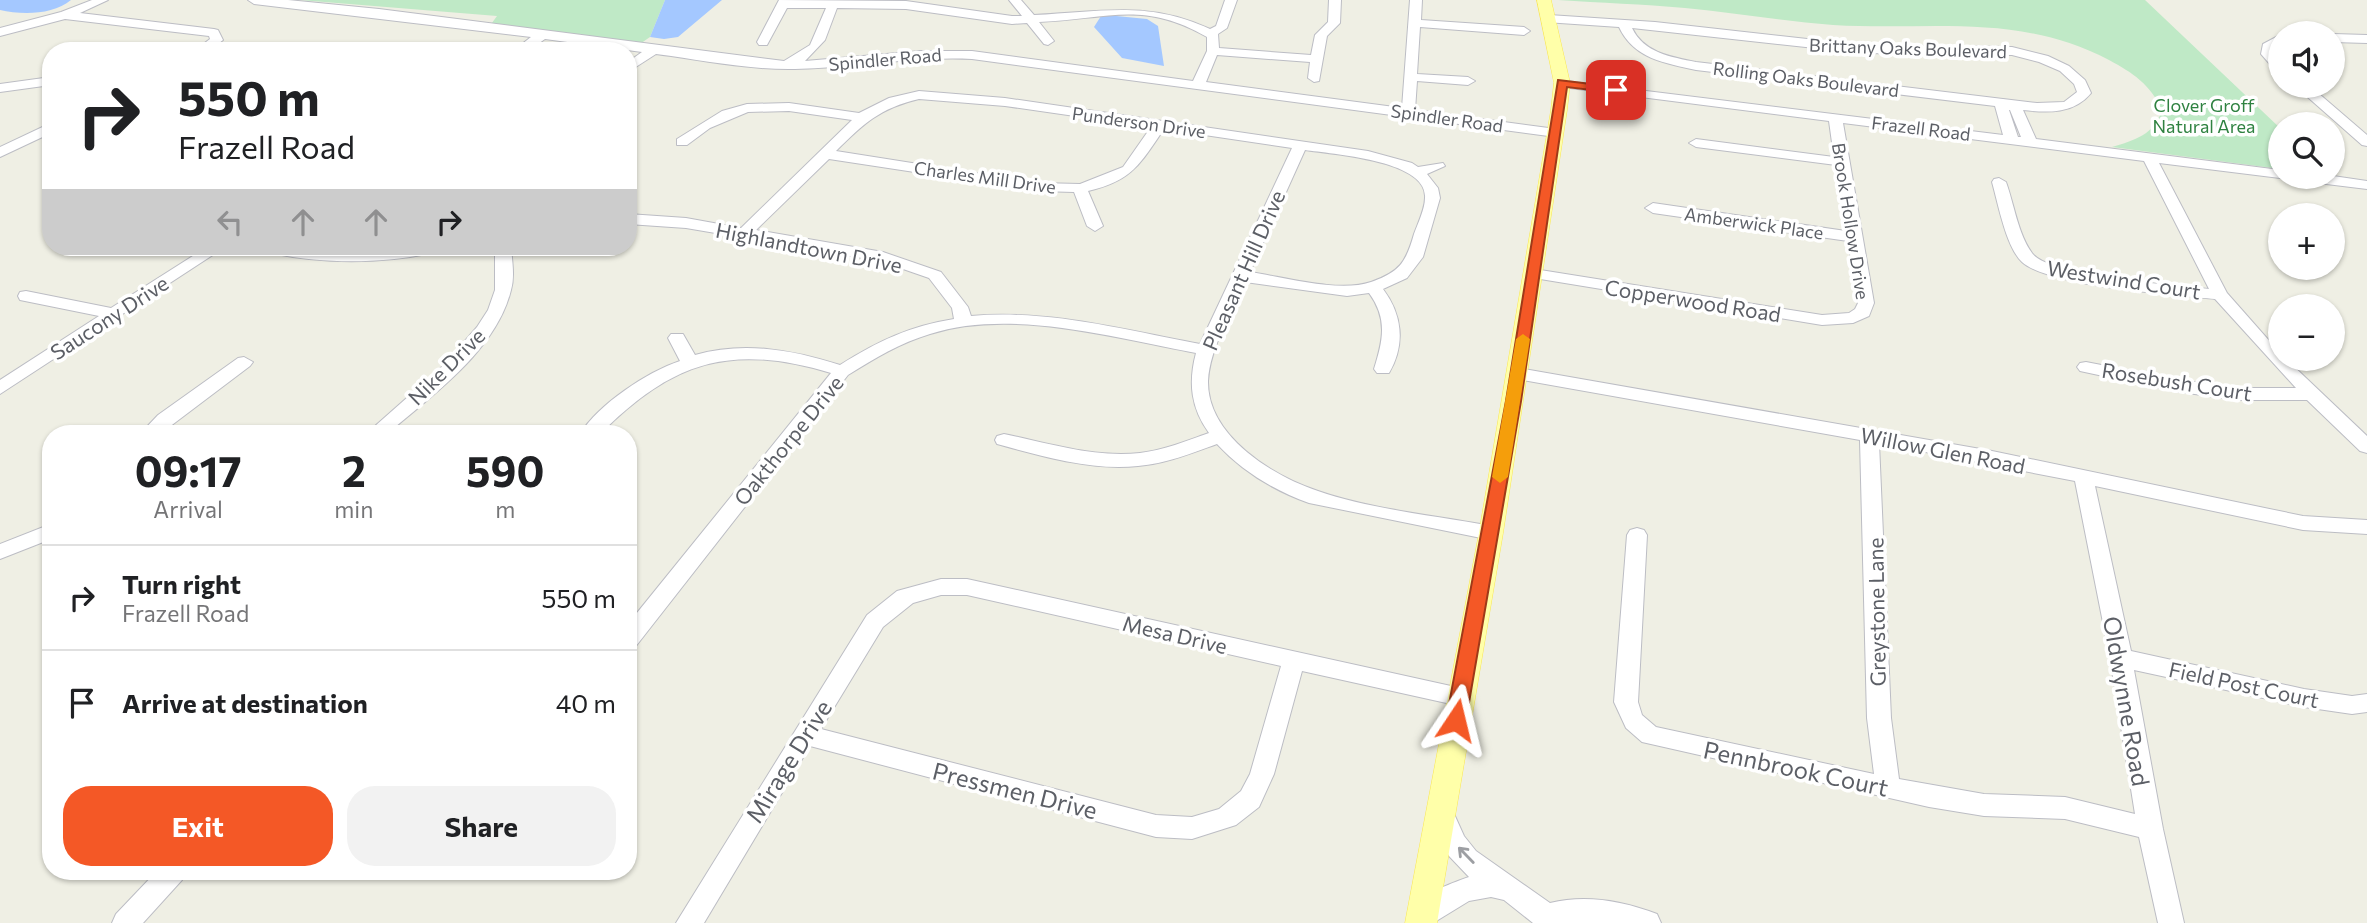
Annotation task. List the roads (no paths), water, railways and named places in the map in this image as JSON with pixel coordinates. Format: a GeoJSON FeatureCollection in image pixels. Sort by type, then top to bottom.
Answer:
{"type":"FeatureCollection","features":[{"type":"Feature","properties":{"kind":"main road"},"geometry":{"type":"LineString","coordinates":[[1422,919],[1491,533],[1556,133],[1562,83],[1544,0]]}},
{"type":"Feature","properties":{"kind":"street"},"geometry":{"type":"LineString","coordinates":[[0,32],[65,15],[102,0]]}},
{"type":"Feature","properties":{"kind":"street","name":"Spindler Road"},"geometry":{"type":"LineString","coordinates":[[254,0],[603,42]]}},
{"type":"Feature","properties":{"kind":"street"},"geometry":{"type":"LineString","coordinates":[[1015,0],[1048,41]]}},
{"type":"Feature","properties":{"kind":"street"},"geometry":{"type":"LineString","coordinates":[[1210,33],[1221,28],[1231,0]]}},
{"type":"Feature","properties":{"kind":"street"},"geometry":{"type":"LineString","coordinates":[[1314,78],[1321,34],[1334,23],[1335,0]]}},
{"type":"Feature","properties":{"kind":"street"},"geometry":{"type":"LineString","coordinates":[[1408,113],[1416,0]]}},
{"type":"Feature","properties":{"kind":"street"},"geometry":{"type":"LineString","coordinates":[[1163,11],[1174,1]]}},
{"type":"Feature","properties":{"kind":"street"},"geometry":{"type":"LineString","coordinates":[[763,43],[784,2],[906,5],[993,19],[1029,19],[1126,4],[1187,19],[1210,33],[1215,40],[1213,51],[1198,85]]}},
{"type":"Feature","properties":{"kind":"street"},"geometry":{"type":"LineString","coordinates":[[782,65],[807,57],[817,45],[833,4]]}},
{"type":"Feature","properties":{"kind":"street"},"geometry":{"type":"LineString","coordinates":[[65,15],[198,30],[217,37],[213,42]]}},
{"type":"Feature","properties":{"kind":"street","name":"Brittany Oaks Boulevard"},"geometry":{"type":"LineString","coordinates":[[1549,19],[1624,24],[1861,49],[2012,51],[2063,67],[2075,74],[2084,93],[2079,101],[2066,106],[2038,107],[2005,103]]}},
{"type":"Feature","properties":{"kind":"street"},"geometry":{"type":"LineString","coordinates":[[1414,23],[1524,31]]}},
{"type":"Feature","properties":{"kind":"street","name":"Rolling Oaks Boulevard"},"geometry":{"type":"LineString","coordinates":[[1624,24],[1628,35],[1639,49],[1673,61],[2005,103]]}},
{"type":"Feature","properties":{"kind":"street"},"geometry":{"type":"LineString","coordinates":[[532,42],[544,34]]}},
{"type":"Feature","properties":{"kind":"street"},"geometry":{"type":"LineString","coordinates":[[2345,38],[2367,38]]}},
{"type":"Feature","properties":{"kind":"street"},"geometry":{"type":"LineString","coordinates":[[817,45],[826,57],[849,62]]}},
{"type":"Feature","properties":{"kind":"street","name":"Spindler Road"},"geometry":{"type":"LineString","coordinates":[[637,47],[782,65],[960,54],[1556,133]]}},
{"type":"Feature","properties":{"kind":"street"},"geometry":{"type":"LineString","coordinates":[[637,61],[654,49]]}},
{"type":"Feature","properties":{"kind":"street"},"geometry":{"type":"LineString","coordinates":[[1213,51],[1317,58]]}},
{"type":"Feature","properties":{"kind":"street"},"geometry":{"type":"LineString","coordinates":[[1411,77],[1468,81]]}},
{"type":"Feature","properties":{"kind":"street"},"geometry":{"type":"LineString","coordinates":[[0,88],[42,82]]}},
{"type":"Feature","properties":{"kind":"street","name":"Frazell Road"},"geometry":{"type":"LineString","coordinates":[[1562,83],[2268,172]]}},
{"type":"Feature","properties":{"kind":"street","name":"Punderson Drive"},"geometry":{"type":"LineString","coordinates":[[745,233],[872,110],[919,95],[944,95],[1382,157],[1417,172]]}},
{"type":"Feature","properties":{"kind":"street"},"geometry":{"type":"LineString","coordinates":[[2316,98],[2367,142]]}},
{"type":"Feature","properties":{"kind":"street"},"geometry":{"type":"LineString","coordinates":[[2012,140],[2001,107],[2005,103],[2015,108],[2030,142]]}},
{"type":"Feature","properties":{"kind":"street"},"geometry":{"type":"LineString","coordinates":[[682,142],[724,113],[755,106],[785,107],[862,118]]}},
{"type":"Feature","properties":{"kind":"street","name":"Brook Hollow Drive"},"geometry":{"type":"LineString","coordinates":[[1835,117],[1866,303],[1863,312],[1853,318]]}},
{"type":"Feature","properties":{"kind":"street","name":"Charles Mill Drive"},"geometry":{"type":"LineString","coordinates":[[825,154],[1039,187],[1080,188],[1098,184],[1128,170],[1160,125]]}},
{"type":"Feature","properties":{"kind":"street"},"geometry":{"type":"LineString","coordinates":[[0,153],[42,132]]}},
{"type":"Feature","properties":{"kind":"street"},"geometry":{"type":"LineString","coordinates":[[1696,143],[1843,162]]}},
{"type":"Feature","properties":{"kind":"street","name":"Pleasant Hill Drive"},"geometry":{"type":"LineString","coordinates":[[1300,145],[1206,350],[1200,369],[1200,392],[1208,416],[1221,436],[1274,479],[1310,496],[1491,533]]}},
{"type":"Feature","properties":{"kind":"street"},"geometry":{"type":"LineString","coordinates":[[2148,157],[2220,295],[2310,394],[2367,447]]}},
{"type":"Feature","properties":{"kind":"street"},"geometry":{"type":"LineString","coordinates":[[1240,276],[1347,291],[1373,288],[1401,275],[1415,257],[1433,198],[1431,188],[1417,172],[1438,166]]}},
{"type":"Feature","properties":{"kind":"street","name":"Westwind Court"},"geometry":{"type":"LineString","coordinates":[[1999,182],[2027,258],[2038,266],[2118,283],[2220,295]]}},
{"type":"Feature","properties":{"kind":"street"},"geometry":{"type":"LineString","coordinates":[[2345,182],[2367,185]]}},
{"type":"Feature","properties":{"kind":"street"},"geometry":{"type":"LineString","coordinates":[[1080,188],[1095,226]]}},
{"type":"Feature","properties":{"kind":"street","name":"Amberwick Place"},"geometry":{"type":"LineString","coordinates":[[1653,208],[1855,237]]}},
{"type":"Feature","properties":{"kind":"street","name":"Highlandtown Drive"},"geometry":{"type":"LineString","coordinates":[[637,220],[686,223],[883,257],[935,275],[960,307],[963,320]]}},
{"type":"Feature","properties":{"kind":"street","name":"Saucony Drive"},"geometry":{"type":"LineString","coordinates":[[0,388],[203,256]]}},
{"type":"Feature","properties":{"kind":"street"},"geometry":{"type":"LineString","coordinates":[[324,256],[353,256]]}},
{"type":"Feature","properties":{"kind":"street","name":"Nike Drive"},"geometry":{"type":"LineString","coordinates":[[385,425],[446,372],[471,346],[492,318],[503,291],[503,256]]}},
{"type":"Feature","properties":{"kind":"street","name":"Copperwood Road"},"geometry":{"type":"LineString","coordinates":[[1534,274],[1822,320],[1853,318]]}},
{"type":"Feature","properties":{"kind":"street"},"geometry":{"type":"LineString","coordinates":[[1373,288],[1389,307],[1394,325],[1383,369]]}},
{"type":"Feature","properties":{"kind":"street"},"geometry":{"type":"LineString","coordinates":[[26,296],[113,314]]}},
{"type":"Feature","properties":{"kind":"street","name":"Oakthorpe Drive"},"geometry":{"type":"LineString","coordinates":[[637,629],[842,371],[856,360],[898,339],[939,324],[999,318],[1049,322],[1206,350]]}},
{"type":"Feature","properties":{"kind":"street"},"geometry":{"type":"LineString","coordinates":[[677,338],[690,362]]}},
{"type":"Feature","properties":{"kind":"street"},"geometry":{"type":"LineString","coordinates":[[597,425],[612,409],[647,382],[690,362],[754,352],[812,360],[842,371]]}},
{"type":"Feature","properties":{"kind":"street"},"geometry":{"type":"LineString","coordinates":[[161,425],[244,362]]}},
{"type":"Feature","properties":{"kind":"street","name":"Rosebush Court"},"geometry":{"type":"LineString","coordinates":[[2086,367],[2173,385],[2238,394],[2310,394]]}},
{"type":"Feature","properties":{"kind":"street","name":"Willow Glen Road"},"geometry":{"type":"LineString","coordinates":[[1517,374],[1992,457],[2303,523],[2367,527]]}},
{"type":"Feature","properties":{"kind":"street"},"geometry":{"type":"LineString","coordinates":[[1004,440],[1096,458],[1122,460],[1174,452],[1221,436]]}},
{"type":"Feature","properties":{"kind":"street","name":"Greystone Lane"},"geometry":{"type":"LineString","coordinates":[[1869,436],[1879,718],[1888,788]]}},
{"type":"Feature","properties":{"kind":"street","name":"Oldwynne Road"},"geometry":{"type":"LineString","coordinates":[[2084,478],[2121,658],[2150,829],[2171,923]]}},
{"type":"Feature","properties":{"kind":"street"},"geometry":{"type":"LineString","coordinates":[[0,552],[42,535]]}},
{"type":"Feature","properties":{"kind":"street","name":"Pennbrook Court"},"geometry":{"type":"LineString","coordinates":[[1636,535],[1626,702],[1628,714],[1636,726],[1650,735],[1888,788],[1984,805],[2065,808],[2150,829]]}},
{"type":"Feature","properties":{"kind":"street","name":"Mesa Drive"},"geometry":{"type":"LineString","coordinates":[[892,603],[928,588],[967,587],[1460,697]]}},
{"type":"Feature","properties":{"kind":"street","name":"Mirage Drive"},"geometry":{"type":"LineString","coordinates":[[689,923],[875,621],[892,603]]}},
{"type":"Feature","properties":{"kind":"street","name":"Field Post Court"},"geometry":{"type":"LineString","coordinates":[[2121,658],[2304,698],[2352,705],[2367,703]]}},
{"type":"Feature","properties":{"kind":"street","name":"Pressmen Drive"},"geometry":{"type":"LineString","coordinates":[[804,735],[1156,826],[1192,828],[1227,817],[1250,799],[1262,774],[1294,660]]}},
{"type":"Feature","properties":{"kind":"street"},"geometry":{"type":"LineString","coordinates":[[1441,813],[1459,849],[1477,867],[1533,902],[1546,920],[1573,909],[1595,909],[1648,923]]}},
{"type":"Feature","properties":{"kind":"street"},"geometry":{"type":"LineString","coordinates":[[125,923],[165,880]]}},
{"type":"Feature","properties":{"kind":"street"},"geometry":{"type":"LineString","coordinates":[[1422,919],[1453,894],[1471,887],[1505,885]]}},
{"type":"Feature","properties":{"kind":"water"},"geometry":{"type":"Polygon","coordinates":[[[0,0],[71,0],[55,9],[18,13],[0,10],[0,0]]]}},
{"type":"Feature","properties":{"kind":"water"},"geometry":{"type":"Polygon","coordinates":[[[665,0],[722,0],[678,37],[650,37],[665,0]]]}},
{"type":"Feature","properties":{"kind":"water"},"geometry":{"type":"Polygon","coordinates":[[[1101,16],[1147,19],[1158,26],[1164,66],[1122,58],[1094,27],[1101,16]]]}},
{"type":"Feature","properties":{"kind":"park label","name":"Clover Groff Natural Area"},"geometry":{"type":"Point","coordinates":[2204,115]}}]}
